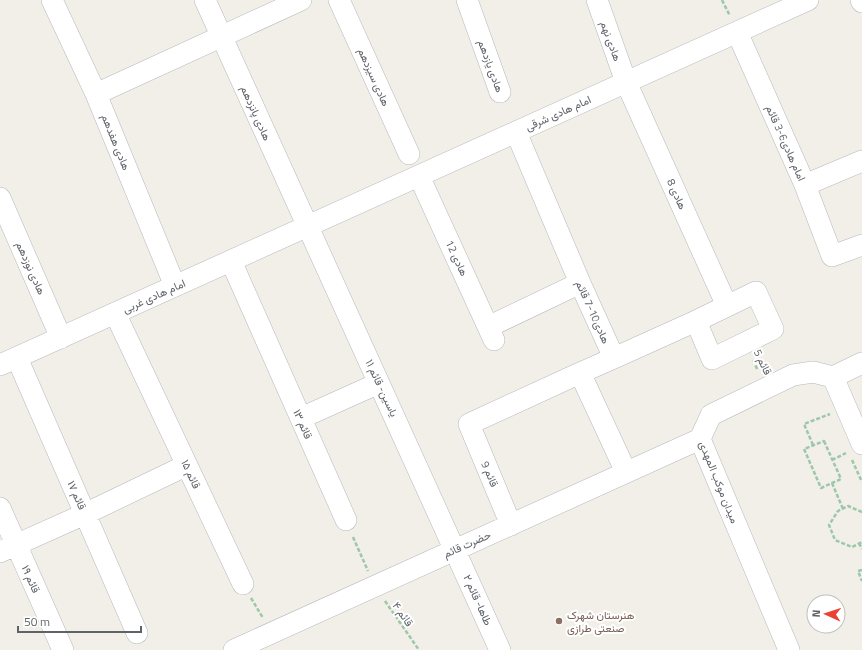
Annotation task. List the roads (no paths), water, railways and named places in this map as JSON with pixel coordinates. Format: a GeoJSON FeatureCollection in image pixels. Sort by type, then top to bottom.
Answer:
{"type":"FeatureCollection","features":[{"type":"Feature","properties":{"kind":"street","name":"هادی هفدهم"},"geometry":{"type":"LineString","coordinates":[[52,0],[96,94],[175,286]]}},
{"type":"Feature","properties":{"kind":"street","name":"هادی پانزدهم"},"geometry":{"type":"LineString","coordinates":[[205,0],[308,226]]}},
{"type":"Feature","properties":{"kind":"street"},"geometry":{"type":"LineString","coordinates":[[96,94],[301,0]]}},
{"type":"Feature","properties":{"kind":"street","name":"هادی سیزدهم"},"geometry":{"type":"LineString","coordinates":[[340,0],[410,154]]}},
{"type":"Feature","properties":{"kind":"street","name":"هادی یازدهم"},"geometry":{"type":"LineString","coordinates":[[467,0],[500,92]]}},
{"type":"Feature","properties":{"kind":"street","name":"هادی نهم"},"geometry":{"type":"LineString","coordinates":[[597,0],[626,82]]}},
{"type":"Feature","properties":{"kind":"street","name":"امام هادی شرقی"},"geometry":{"type":"LineString","coordinates":[[308,226],[808,0]]}},
{"type":"Feature","properties":{"kind":"street","name":"امام هادی6-3 قائم"},"geometry":{"type":"LineString","coordinates":[[737,32],[805,185],[832,256],[862,244]]}},
{"type":"Feature","properties":{"kind":"street","name":"هادی 8"},"geometry":{"type":"LineString","coordinates":[[626,82],[728,306]]}},
{"type":"Feature","properties":{"kind":"street","name":"هادی10-7 قائم"},"geometry":{"type":"LineString","coordinates":[[516,132],[580,283],[614,358]]}},
{"type":"Feature","properties":{"kind":"street"},"geometry":{"type":"LineString","coordinates":[[805,185],[862,161]]}},
{"type":"Feature","properties":{"kind":"street","name":"12 هادی"},"geometry":{"type":"LineString","coordinates":[[420,176],[491,333],[580,283]]}},
{"type":"Feature","properties":{"kind":"street","name":"هادی نوزدهم"},"geometry":{"type":"LineString","coordinates":[[0,198],[61,338]]}},
{"type":"Feature","properties":{"kind":"street","name":"امام هادی غربی"},"geometry":{"type":"LineString","coordinates":[[8,362],[308,226]]}},
{"type":"Feature","properties":{"kind":"street","name":"یاسین- قائم ۱۱"},"geometry":{"type":"LineString","coordinates":[[308,226],[455,550]]}},
{"type":"Feature","properties":{"kind":"street","name":"قائم ۱۳"},"geometry":{"type":"LineString","coordinates":[[231,261],[346,520]]}},
{"type":"Feature","properties":{"kind":"street"},"geometry":{"type":"LineString","coordinates":[[626,472],[580,373],[696,321],[756,292],[773,329],[712,359],[696,321]]}},
{"type":"Feature","properties":{"kind":"street","name":"قائم ۱۵"},"geometry":{"type":"LineString","coordinates":[[115,314],[243,584]]}},
{"type":"Feature","properties":{"kind":"street","name":"قائم ۱۷"},"geometry":{"type":"LineString","coordinates":[[8,362],[85,514],[137,633]]}},
{"type":"Feature","properties":{"kind":"street"},"geometry":{"type":"LineString","coordinates":[[862,363],[833,377],[862,444]]}},
{"type":"Feature","properties":{"kind":"street","name":"میدان موکب المهدی"},"geometry":{"type":"LineString","coordinates":[[789,650],[700,439],[711,415],[793,375],[813,372],[833,377]]}},
{"type":"Feature","properties":{"kind":"street","name":"قائم 9"},"geometry":{"type":"LineString","coordinates":[[511,525],[469,424],[580,373]]}},
{"type":"Feature","properties":{"kind":"street"},"geometry":{"type":"LineString","coordinates":[[301,418],[380,383]]}},
{"type":"Feature","properties":{"kind":"street","name":"حضرت قائم"},"geometry":{"type":"LineString","coordinates":[[234,650],[700,439]]}},
{"type":"Feature","properties":{"kind":"street"},"geometry":{"type":"LineString","coordinates":[[8,548],[85,514],[186,465]]}},
{"type":"Feature","properties":{"kind":"street","name":"قائم ۱۹"},"geometry":{"type":"LineString","coordinates":[[0,508],[8,548],[63,650]]}},
{"type":"Feature","properties":{"kind":"street","name":"طاها- قائم ۲"},"geometry":{"type":"LineString","coordinates":[[455,550],[500,650]]}},
{"type":"Feature","properties":{"kind":"place","name":"هنرستان شهرک صنعتی طرازی"},"geometry":{"type":"Point","coordinates":[559,621]}}]}
